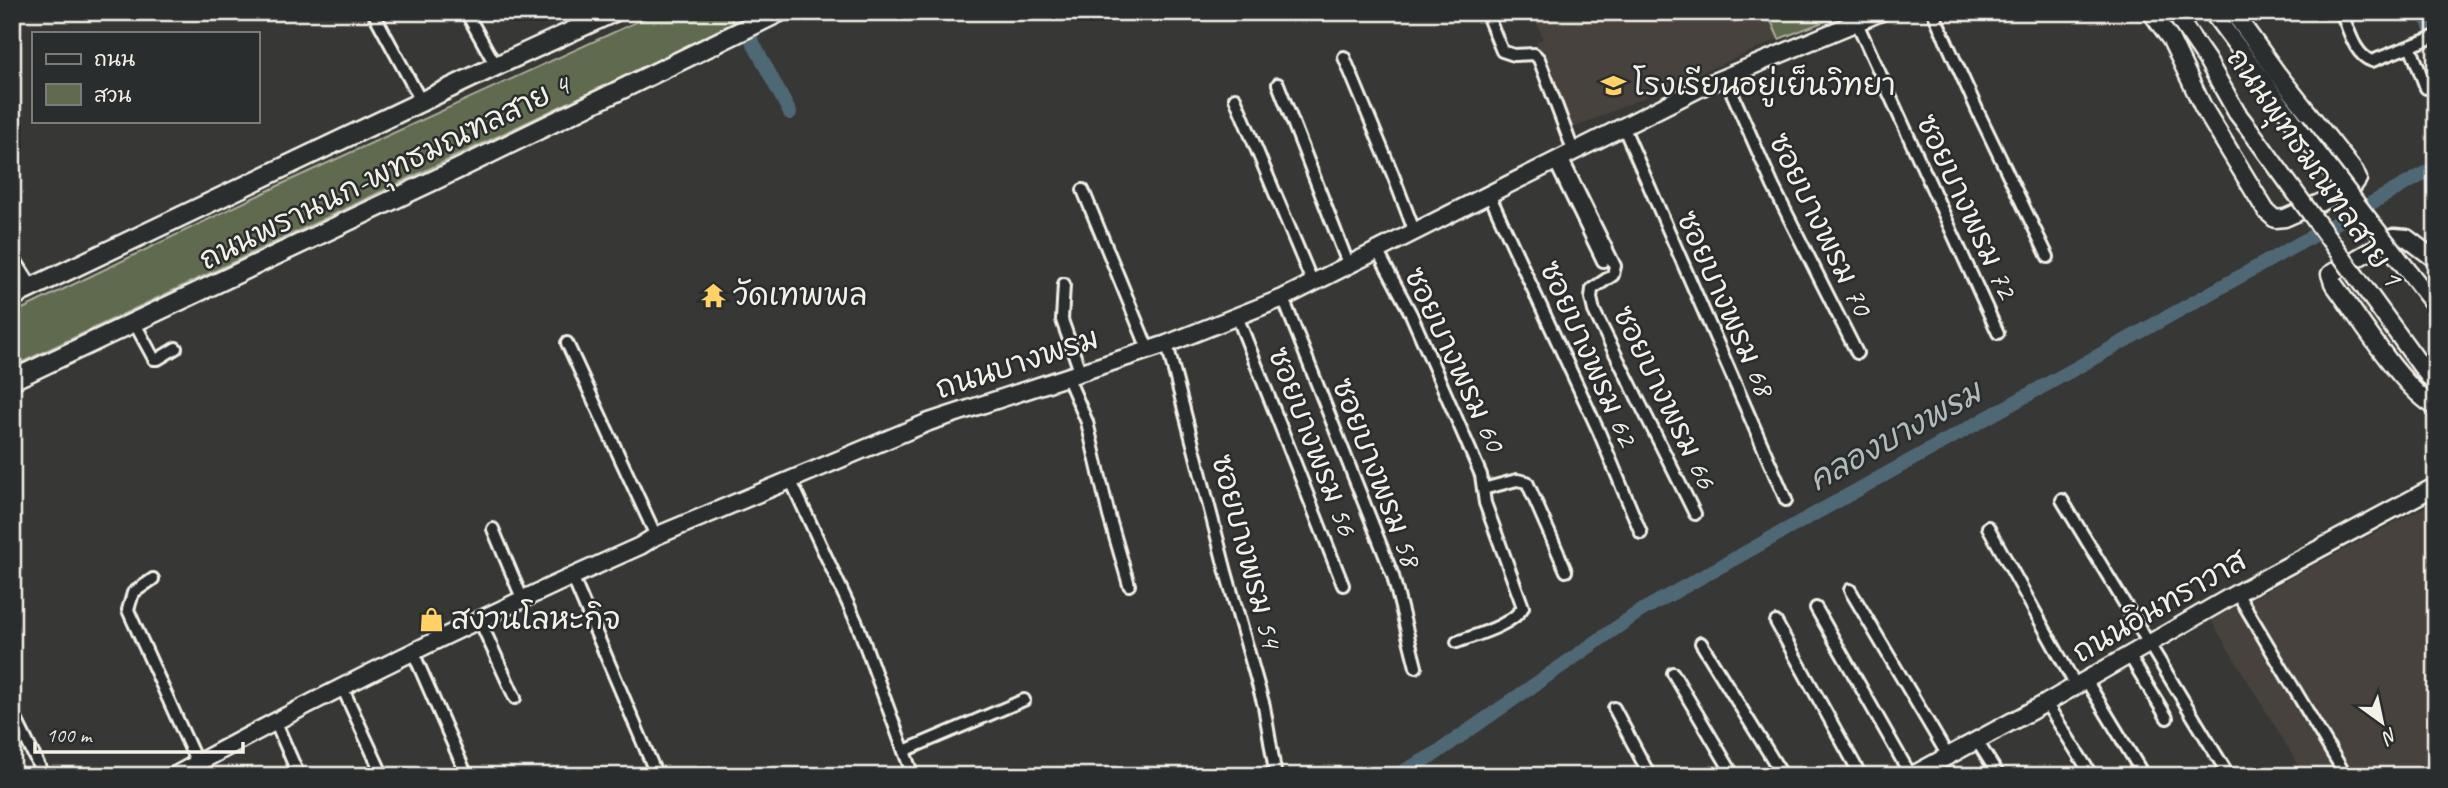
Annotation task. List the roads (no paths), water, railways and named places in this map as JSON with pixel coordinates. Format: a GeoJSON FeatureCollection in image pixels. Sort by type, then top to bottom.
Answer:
{"type":"FeatureCollection","features":[{"type":"Feature","properties":{"kind":"main road","name":"ถนนพรานนก-พุทธมณฑลสาย 4"},"geometry":{"type":"LineString","coordinates":[[12,297],[614,12]]}},
{"type":"Feature","properties":{"kind":"main road","name":"ถนนพรานนก-พุทธมณฑลสาย 4"},"geometry":{"type":"LineString","coordinates":[[12,380],[433,181],[780,12]]}},
{"type":"Feature","properties":{"kind":"street"},"geometry":{"type":"LineString","coordinates":[[373,12],[421,102]]}},
{"type":"Feature","properties":{"kind":"street"},"geometry":{"type":"LineString","coordinates":[[466,12],[496,66]]}},
{"type":"Feature","properties":{"kind":"street"},"geometry":{"type":"LineString","coordinates":[[1486,12],[1502,51],[1514,55],[1534,54],[1539,59],[1563,155],[1603,261]]}},
{"type":"Feature","properties":{"kind":"street","name":"ถนนบางพรม"},"geometry":{"type":"LineString","coordinates":[[174,776],[342,687],[522,598],[640,546],[656,536],[929,422],[1167,344],[1283,298],[1623,126],[1725,78],[1881,12]]}},
{"type":"Feature","properties":{"kind":"street"},"geometry":{"type":"LineString","coordinates":[[1933,12],[2048,257]]}},
{"type":"Feature","properties":{"kind":"street"},"geometry":{"type":"LineString","coordinates":[[2151,12],[2171,40],[2237,113]]}},
{"type":"Feature","properties":{"kind":"street","name":"ถนนพุทธมณฑลสาย 1"},"geometry":{"type":"LineString","coordinates":[[2174,12],[2207,60],[2237,113],[2436,386]]}},
{"type":"Feature","properties":{"kind":"street","name":"ถนนพุทธมณฑลสาย 1"},"geometry":{"type":"LineString","coordinates":[[2212,12],[2436,307]]}},
{"type":"Feature","properties":{"kind":"street"},"geometry":{"type":"LineString","coordinates":[[2341,12],[2364,58],[2372,61],[2436,36]]}},
{"type":"Feature","properties":{"kind":"street"},"geometry":{"type":"LineString","coordinates":[[2171,40],[2203,107],[2266,211],[2275,219],[2285,218],[2351,189],[2358,179],[2355,172],[2277,73],[2234,13]]}},
{"type":"Feature","properties":{"kind":"street"},"geometry":{"type":"LineString","coordinates":[[2234,13],[2244,55]]}},
{"type":"Feature","properties":{"kind":"street","name":"ซอยบางพรม 72"},"geometry":{"type":"LineString","coordinates":[[1857,23],[1998,333]]}},
{"type":"Feature","properties":{"kind":"street"},"geometry":{"type":"LineString","coordinates":[[2411,48],[2426,88]]}},
{"type":"Feature","properties":{"kind":"street"},"geometry":{"type":"LineString","coordinates":[[1344,57],[1415,233]]}},
{"type":"Feature","properties":{"kind":"street","name":"ซอยบางพรม 70"},"geometry":{"type":"LineString","coordinates":[[1725,78],[1773,186],[1857,353]]}},
{"type":"Feature","properties":{"kind":"street"},"geometry":{"type":"LineString","coordinates":[[1278,84],[1349,266]]}},
{"type":"Feature","properties":{"kind":"street"},"geometry":{"type":"LineString","coordinates":[[1235,98],[1313,284]]}},
{"type":"Feature","properties":{"kind":"street","name":"ซอยบางพรม 68"},"geometry":{"type":"LineString","coordinates":[[1623,126],[1786,500]]}},
{"type":"Feature","properties":{"kind":"street","name":"ซอยบางพรม 66"},"geometry":{"type":"LineString","coordinates":[[1563,155],[1615,266],[1613,275],[1592,289],[1594,311],[1695,514]]}},
{"type":"Feature","properties":{"kind":"street"},"geometry":{"type":"LineString","coordinates":[[1083,190],[1148,349]]}},
{"type":"Feature","properties":{"kind":"street","name":"ซอยบางพรม 62"},"geometry":{"type":"LineString","coordinates":[[1489,194],[1599,432],[1641,533]]}},
{"type":"Feature","properties":{"kind":"street"},"geometry":{"type":"LineString","coordinates":[[2436,260],[2407,238],[2394,237],[2330,274],[2333,283],[2402,377],[2436,407]]}},
{"type":"Feature","properties":{"kind":"street","name":"ซอยบางพรม 60"},"geometry":{"type":"LineString","coordinates":[[1378,252],[1411,314],[1481,475],[1485,503],[1523,607],[1519,614],[1508,621],[1482,634],[1457,642]]}},
{"type":"Feature","properties":{"kind":"street"},"geometry":{"type":"LineString","coordinates":[[12,255],[32,287]]}},
{"type":"Feature","properties":{"kind":"street"},"geometry":{"type":"LineString","coordinates":[[1064,284],[1062,320],[1073,374],[1129,584]]}},
{"type":"Feature","properties":{"kind":"street","name":"ซอยบางพรม 58"},"geometry":{"type":"LineString","coordinates":[[1283,298],[1393,576],[1416,667]]}},
{"type":"Feature","properties":{"kind":"street","name":"ซอยบางพรม 56"},"geometry":{"type":"LineString","coordinates":[[1237,316],[1343,585]]}},
{"type":"Feature","properties":{"kind":"street"},"geometry":{"type":"LineString","coordinates":[[134,322],[154,359],[176,348]]}},
{"type":"Feature","properties":{"kind":"street"},"geometry":{"type":"LineString","coordinates":[[567,342],[656,536]]}},
{"type":"Feature","properties":{"kind":"street","name":"ซอยบางพรม 54"},"geometry":{"type":"LineString","coordinates":[[1167,344],[1264,706],[1275,771]]}},
{"type":"Feature","properties":{"kind":"street"},"geometry":{"type":"LineString","coordinates":[[790,479],[857,623],[913,776]]}},
{"type":"Feature","properties":{"kind":"street","name":"ซอยบางพรม 60"},"geometry":{"type":"LineString","coordinates":[[1483,489],[1517,480],[1527,482],[1566,571]]}},
{"type":"Feature","properties":{"kind":"street","name":"ถนนอินทราวาส"},"geometry":{"type":"LineString","coordinates":[[1911,776],[2046,703],[2237,593],[2436,486]]}},
{"type":"Feature","properties":{"kind":"street"},"geometry":{"type":"LineString","coordinates":[[2062,500],[2229,776]]}},
{"type":"Feature","properties":{"kind":"street"},"geometry":{"type":"LineString","coordinates":[[1988,527],[2081,683],[2144,776]]}},
{"type":"Feature","properties":{"kind":"street"},"geometry":{"type":"LineString","coordinates":[[493,529],[522,598]]}},
{"type":"Feature","properties":{"kind":"street"},"geometry":{"type":"LineString","coordinates":[[572,576],[657,776]]}},
{"type":"Feature","properties":{"kind":"street"},"geometry":{"type":"LineString","coordinates":[[153,579],[133,593],[128,610],[197,763]]}},
{"type":"Feature","properties":{"kind":"street"},"geometry":{"type":"LineString","coordinates":[[1850,590],[1948,756]]}},
{"type":"Feature","properties":{"kind":"street"},"geometry":{"type":"LineString","coordinates":[[2237,593],[2346,776]]}},
{"type":"Feature","properties":{"kind":"street"},"geometry":{"type":"LineString","coordinates":[[1816,608],[1911,776]]}},
{"type":"Feature","properties":{"kind":"street"},"geometry":{"type":"LineString","coordinates":[[479,619],[515,698]]}},
{"type":"Feature","properties":{"kind":"street"},"geometry":{"type":"LineString","coordinates":[[1776,622],[1861,776]]}},
{"type":"Feature","properties":{"kind":"street"},"geometry":{"type":"LineString","coordinates":[[1701,643],[1783,776]]}},
{"type":"Feature","properties":{"kind":"street"},"geometry":{"type":"LineString","coordinates":[[413,652],[467,776]]}},
{"type":"Feature","properties":{"kind":"street"},"geometry":{"type":"LineString","coordinates":[[2129,655],[2167,718]]}},
{"type":"Feature","properties":{"kind":"street"},"geometry":{"type":"LineString","coordinates":[[1673,673],[1734,776]]}},
{"type":"Feature","properties":{"kind":"street"},"geometry":{"type":"LineString","coordinates":[[342,687],[383,776]]}},
{"type":"Feature","properties":{"kind":"street"},"geometry":{"type":"LineString","coordinates":[[904,751],[1024,700]]}},
{"type":"Feature","properties":{"kind":"street"},"geometry":{"type":"LineString","coordinates":[[2046,703],[2092,776]]}},
{"type":"Feature","properties":{"kind":"street"},"geometry":{"type":"LineString","coordinates":[[1614,708],[1650,776]]}},
{"type":"Feature","properties":{"kind":"street"},"geometry":{"type":"LineString","coordinates":[[12,711],[44,776]]}},
{"type":"Feature","properties":{"kind":"street"},"geometry":{"type":"LineString","coordinates":[[275,721],[299,776]]}},
{"type":"Feature","properties":{"kind":"street"},"geometry":{"type":"LineString","coordinates":[[1977,741],[1999,776]]}},
{"type":"Feature","properties":{"kind":"waterway"},"geometry":{"type":"LineString","coordinates":[[737,12],[790,113]]}},
{"type":"Feature","properties":{"kind":"waterway"},"geometry":{"type":"LineString","coordinates":[[2424,12],[2432,31]]}},
{"type":"Feature","properties":{"kind":"waterway","name":"คลองบางพรม"},"geometry":{"type":"LineString","coordinates":[[1395,776],[1435,754],[1639,612],[2436,167]]}},
{"type":"Feature","properties":{"kind":"place","name":"โรงเรียนอยู่เย็นวิทยา"},"geometry":{"type":"Point","coordinates":[1613,85]}},
{"type":"Feature","properties":{"kind":"place","name":"วัดเทพพล"},"geometry":{"type":"Point","coordinates":[713,295]}},
{"type":"Feature","properties":{"kind":"place","name":"สงวนโลหะกิจ"},"geometry":{"type":"Point","coordinates":[431,619]}}]}
